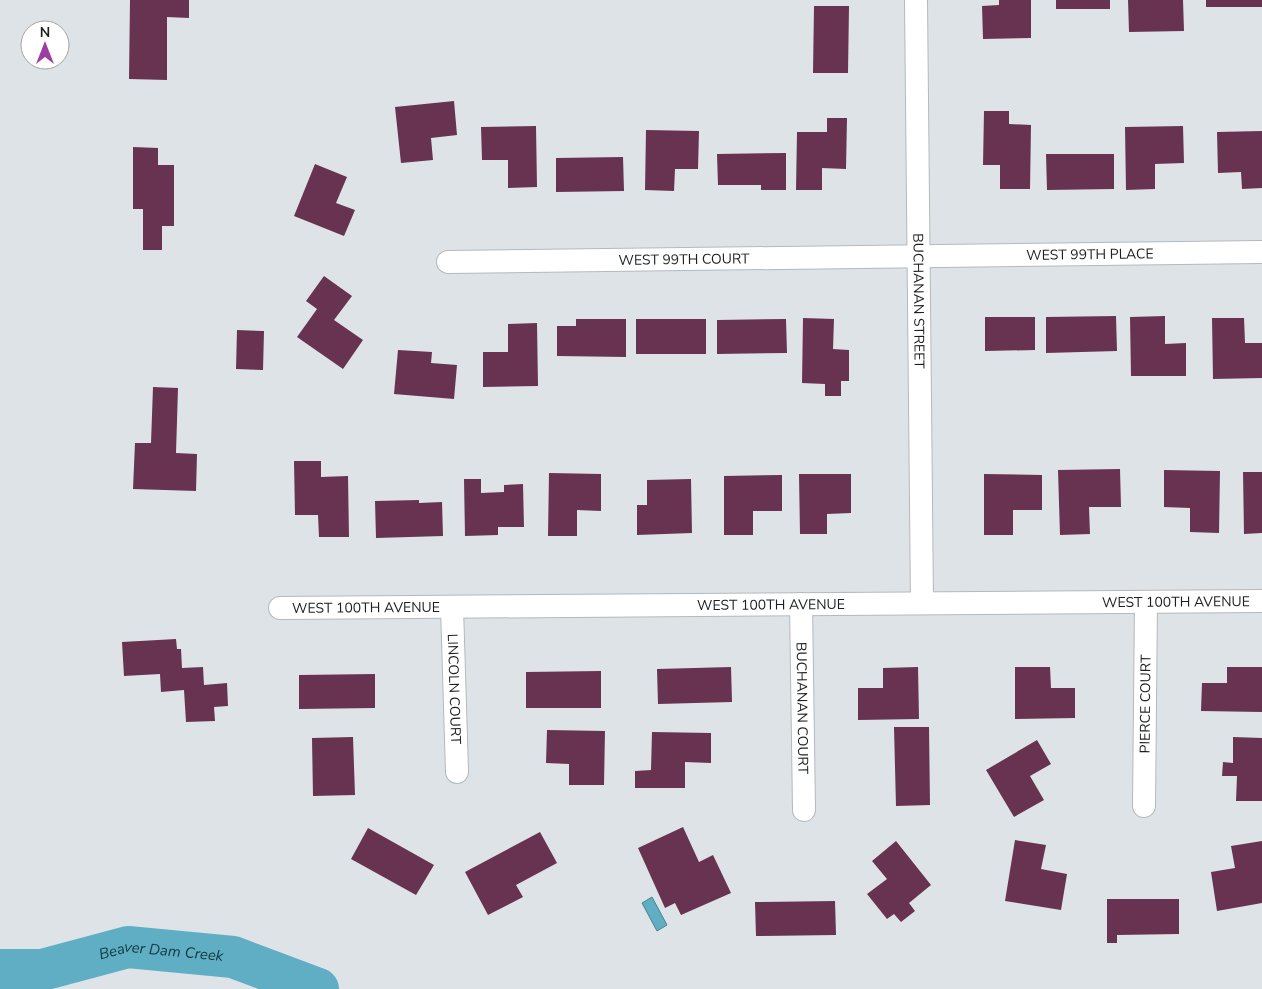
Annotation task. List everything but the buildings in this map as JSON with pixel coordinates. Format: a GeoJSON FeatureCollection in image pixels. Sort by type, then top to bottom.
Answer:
{"type":"FeatureCollection","features":[{"type":"Feature","properties":{"kind":"street","name":"BUCHANAN STREET"},"geometry":{"type":"LineString","coordinates":[[916,0],[922,603]]}},
{"type":"Feature","properties":{"kind":"street","name":"WEST 99TH PLACE"},"geometry":{"type":"LineString","coordinates":[[920,255],[1262,252]]}},
{"type":"Feature","properties":{"kind":"street","name":"WEST 99TH COURT"},"geometry":{"type":"LineString","coordinates":[[448,262],[920,255]]}},
{"type":"Feature","properties":{"kind":"street","name":"WEST 100TH AVENUE"},"geometry":{"type":"LineString","coordinates":[[280,608],[1262,601]]}},
{"type":"Feature","properties":{"kind":"street","name":"PIERCE COURT"},"geometry":{"type":"LineString","coordinates":[[1144,806],[1146,602]]}},
{"type":"Feature","properties":{"kind":"street","name":"BUCHANAN COURT"},"geometry":{"type":"LineString","coordinates":[[801,604],[804,810]]}},
{"type":"Feature","properties":{"kind":"street","name":"LINCOLN COURT"},"geometry":{"type":"LineString","coordinates":[[452,606],[456,772]]}},
{"type":"Feature","properties":{"kind":"water"},"geometry":{"type":"Polygon","coordinates":[[[652,897],[667,925],[657,931],[642,903],[652,897]]]}},
{"type":"Feature","properties":{"kind":"waterway","name":"Beaver Dam Creek"},"geometry":{"type":"LineString","coordinates":[[0,970],[42,970],[128,947],[233,957],[318,989]]}}]}
